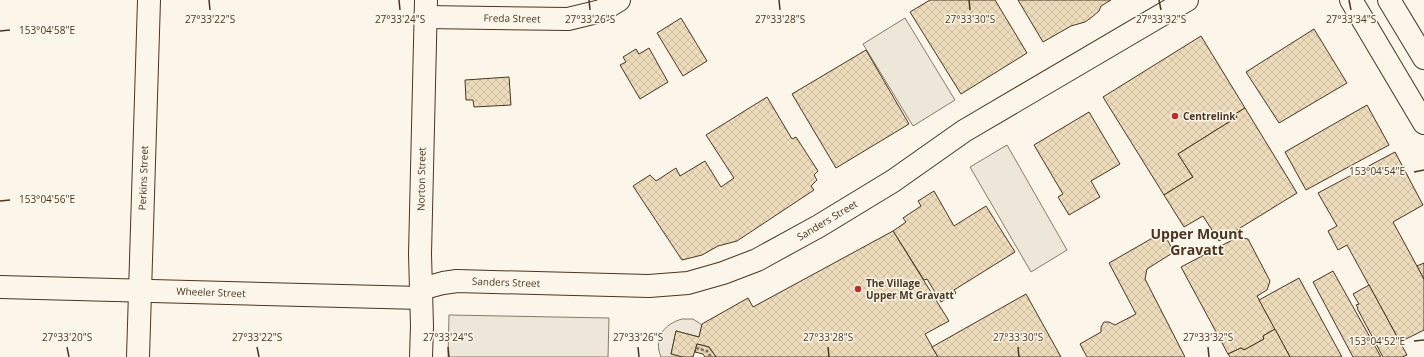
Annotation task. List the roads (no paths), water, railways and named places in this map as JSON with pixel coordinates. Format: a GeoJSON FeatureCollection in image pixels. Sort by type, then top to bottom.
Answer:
{"type":"FeatureCollection","features":[{"type":"Feature","properties":{"kind":"main road","name":"Perkins Street"},"geometry":{"type":"LineString","coordinates":[[138,357],[149,0]]}},
{"type":"Feature","properties":{"kind":"main road","name":"Freda Street"},"geometry":{"type":"LineString","coordinates":[[426,9],[568,19],[601,11],[619,0]]}},
{"type":"Feature","properties":{"kind":"main road","name":"Sanders Street"},"geometry":{"type":"LineString","coordinates":[[421,294],[443,283],[457,281],[649,286],[669,285],[688,283],[743,266],[757,260],[819,226],[893,181],[957,135],[1187,0]]}},
{"type":"Feature","properties":{"kind":"main road"},"geometry":{"type":"LineString","coordinates":[[1351,0],[1424,123]]}},
{"type":"Feature","properties":{"kind":"main road"},"geometry":{"type":"LineString","coordinates":[[1389,0],[1424,58]]}},
{"type":"Feature","properties":{"kind":"main road","name":"Norton Street"},"geometry":{"type":"LineString","coordinates":[[421,357],[422,326],[420,247],[426,9]]}},
{"type":"Feature","properties":{"kind":"main road","name":"Wheeler Street"},"geometry":{"type":"LineString","coordinates":[[0,287],[139,291],[421,294]]}},
{"type":"Feature","properties":{"kind":"place","name":"Centrelink"},"geometry":{"type":"Point","coordinates":[1175,116]}},
{"type":"Feature","properties":{"kind":"place","name":"The Village Upper Mt Gravatt"},"geometry":{"type":"Point","coordinates":[858,289]}},
{"type":"Feature","properties":{"kind":"district","name":"Upper Mount Gravatt"},"geometry":{"type":"Point","coordinates":[1197,242]}}]}
